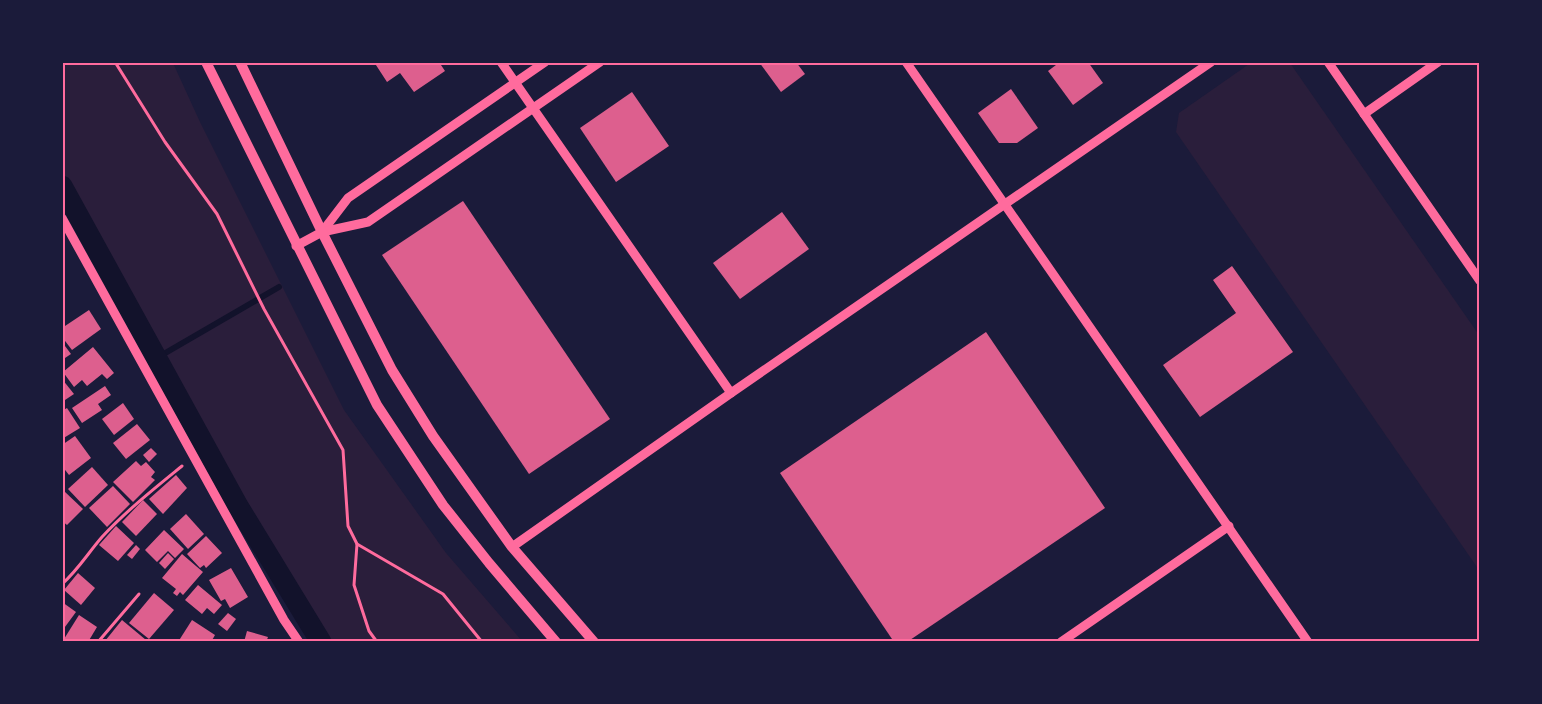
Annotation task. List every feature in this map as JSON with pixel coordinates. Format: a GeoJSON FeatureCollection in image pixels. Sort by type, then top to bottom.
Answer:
{"type":"FeatureCollection","features":[{"type":"Feature","properties":{"kind":"main road"},"geometry":{"type":"LineString","coordinates":[[206,62],[296,246],[377,405],[468,538],[556,642]]}},
{"type":"Feature","properties":{"kind":"main road"},"geometry":{"type":"LineString","coordinates":[[240,62],[322,232],[392,370],[433,436],[512,547],[594,642]]}},
{"type":"Feature","properties":{"kind":"street"},"geometry":{"type":"LineString","coordinates":[[501,62],[731,393]]}},
{"type":"Feature","properties":{"kind":"street"},"geometry":{"type":"LineString","coordinates":[[322,232],[348,198],[546,62]]}},
{"type":"Feature","properties":{"kind":"street"},"geometry":{"type":"LineString","coordinates":[[296,246],[322,232],[368,222],[600,62]]}},
{"type":"Feature","properties":{"kind":"street"},"geometry":{"type":"LineString","coordinates":[[906,62],[1308,642]]}},
{"type":"Feature","properties":{"kind":"street"},"geometry":{"type":"LineString","coordinates":[[512,547],[731,393],[1211,62]]}},
{"type":"Feature","properties":{"kind":"street"},"geometry":{"type":"LineString","coordinates":[[1328,62],[1480,280]]}},
{"type":"Feature","properties":{"kind":"street"},"geometry":{"type":"LineString","coordinates":[[1364,114],[1438,62]]}},
{"type":"Feature","properties":{"kind":"street"},"geometry":{"type":"LineString","coordinates":[[62,218],[284,620],[299,642]]}},
{"type":"Feature","properties":{"kind":"street"},"geometry":{"type":"LineString","coordinates":[[1061,642],[1228,526]]}},
{"type":"Feature","properties":{"kind":"path"},"geometry":{"type":"LineString","coordinates":[[115,62],[165,142],[217,214],[264,309],[343,450],[348,526],[357,544],[354,585],[369,631],[377,642]]}},
{"type":"Feature","properties":{"kind":"path"},"geometry":{"type":"LineString","coordinates":[[62,584],[77,571],[102,538],[150,493],[194,457]]}},
{"type":"Feature","properties":{"kind":"path"},"geometry":{"type":"LineString","coordinates":[[357,544],[443,594],[482,642]]}},
{"type":"Feature","properties":{"kind":"path"},"geometry":{"type":"LineString","coordinates":[[98,642],[139,594]]}},
{"type":"Feature","properties":{"kind":"shaded area"},"geometry":{"type":"Polygon","coordinates":[[[1252,62],[1290,63],[1479,335],[1479,570],[1176,132],[1179,113],[1252,62]]]}},
{"type":"Feature","properties":{"kind":"shaded area"},"geometry":{"type":"Polygon","coordinates":[[[63,63],[173,63],[200,122],[344,410],[446,553],[522,641],[316,641],[233,509],[63,196],[63,63]]]}},
{"type":"Feature","properties":{"kind":"building"},"geometry":{"type":"Polygon","coordinates":[[[374,62],[439,62],[445,71],[414,92],[400,73],[387,82],[374,62]]]}},
{"type":"Feature","properties":{"kind":"building"},"geometry":{"type":"Polygon","coordinates":[[[759,62],[796,62],[805,74],[781,92],[759,62]]]}},
{"type":"Feature","properties":{"kind":"building"},"geometry":{"type":"Polygon","coordinates":[[[1060,62],[1088,62],[1103,83],[1073,105],[1048,71],[1060,62]]]}},
{"type":"Feature","properties":{"kind":"building"},"geometry":{"type":"Polygon","coordinates":[[[1011,89],[1038,128],[1017,143],[999,143],[978,113],[1011,89]]]}},
{"type":"Feature","properties":{"kind":"building"},"geometry":{"type":"Polygon","coordinates":[[[632,92],[669,146],[616,182],[580,128],[632,92]]]}},
{"type":"Feature","properties":{"kind":"building"},"geometry":{"type":"Polygon","coordinates":[[[463,201],[610,419],[529,474],[382,255],[463,201]]]}},
{"type":"Feature","properties":{"kind":"building"},"geometry":{"type":"Polygon","coordinates":[[[782,212],[809,249],[740,299],[713,263],[782,212]]]}},
{"type":"Feature","properties":{"kind":"building"},"geometry":{"type":"Polygon","coordinates":[[[1232,266],[1293,352],[1200,417],[1163,365],[1236,313],[1213,280],[1232,266]]]}},
{"type":"Feature","properties":{"kind":"building"},"geometry":{"type":"Polygon","coordinates":[[[89,310],[101,329],[72,350],[62,337],[62,328],[89,310]]]}},
{"type":"Feature","properties":{"kind":"building"},"geometry":{"type":"Polygon","coordinates":[[[986,332],[1105,508],[907,642],[894,642],[780,473],[986,332]]]}},
{"type":"Feature","properties":{"kind":"building"},"geometry":{"type":"Polygon","coordinates":[[[62,342],[71,354],[62,360],[62,342]]]}},
{"type":"Feature","properties":{"kind":"building"},"geometry":{"type":"Polygon","coordinates":[[[93,347],[114,373],[107,379],[102,374],[87,386],[82,380],[74,387],[63,372],[93,347]]]}},
{"type":"Feature","properties":{"kind":"building"},"geometry":{"type":"Polygon","coordinates":[[[62,379],[74,394],[62,402],[62,379]]]}},
{"type":"Feature","properties":{"kind":"building"},"geometry":{"type":"Polygon","coordinates":[[[105,386],[111,395],[98,404],[102,410],[82,423],[72,408],[105,386]]]}},
{"type":"Feature","properties":{"kind":"building"},"geometry":{"type":"Polygon","coordinates":[[[123,403],[134,419],[114,435],[102,419],[123,403]]]}},
{"type":"Feature","properties":{"kind":"building"},"geometry":{"type":"Polygon","coordinates":[[[67,408],[80,428],[62,439],[62,411],[67,408]]]}},
{"type":"Feature","properties":{"kind":"building"},"geometry":{"type":"Polygon","coordinates":[[[137,424],[150,440],[126,459],[113,443],[137,424]]]}},
{"type":"Feature","properties":{"kind":"building"},"geometry":{"type":"Polygon","coordinates":[[[75,436],[91,458],[69,475],[62,466],[62,445],[75,436]]]}},
{"type":"Feature","properties":{"kind":"building"},"geometry":{"type":"Polygon","coordinates":[[[151,448],[157,454],[149,462],[143,455],[151,448]]]}},
{"type":"Feature","properties":{"kind":"building"},"geometry":{"type":"Polygon","coordinates":[[[136,461],[141,466],[146,462],[155,472],[151,477],[155,480],[133,502],[113,482],[136,461]]]}},
{"type":"Feature","properties":{"kind":"building"},"geometry":{"type":"Polygon","coordinates":[[[92,467],[108,485],[85,507],[68,489],[92,467]]]}},
{"type":"Feature","properties":{"kind":"building"},"geometry":{"type":"Polygon","coordinates":[[[176,475],[187,488],[163,514],[149,499],[176,475]]]}},
{"type":"Feature","properties":{"kind":"building"},"geometry":{"type":"Polygon","coordinates":[[[113,486],[130,504],[107,527],[89,508],[113,486]]]}},
{"type":"Feature","properties":{"kind":"building"},"geometry":{"type":"Polygon","coordinates":[[[64,491],[83,509],[67,525],[62,521],[64,491]]]}},
{"type":"Feature","properties":{"kind":"building"},"geometry":{"type":"Polygon","coordinates":[[[143,500],[157,514],[136,536],[122,522],[143,500]]]}},
{"type":"Feature","properties":{"kind":"building"},"geometry":{"type":"Polygon","coordinates":[[[186,514],[204,534],[188,549],[170,529],[186,514]]]}},
{"type":"Feature","properties":{"kind":"building"},"geometry":{"type":"Polygon","coordinates":[[[116,526],[134,543],[118,561],[99,545],[116,526]]]}},
{"type":"Feature","properties":{"kind":"building"},"geometry":{"type":"Polygon","coordinates":[[[164,530],[184,549],[175,558],[168,551],[157,562],[145,550],[164,530]]]}},
{"type":"Feature","properties":{"kind":"building"},"geometry":{"type":"Polygon","coordinates":[[[206,536],[222,553],[206,568],[204,565],[200,568],[187,554],[206,536]]]}},
{"type":"Feature","properties":{"kind":"building"},"geometry":{"type":"Polygon","coordinates":[[[136,545],[140,549],[132,559],[127,555],[136,545]]]}},
{"type":"Feature","properties":{"kind":"building"},"geometry":{"type":"Polygon","coordinates":[[[168,553],[174,559],[165,569],[159,563],[168,553]]]}},
{"type":"Feature","properties":{"kind":"building"},"geometry":{"type":"Polygon","coordinates":[[[182,554],[203,572],[183,595],[180,592],[177,596],[173,593],[176,589],[162,578],[182,554]]]}},
{"type":"Feature","properties":{"kind":"building"},"geometry":{"type":"Polygon","coordinates":[[[231,568],[248,597],[230,608],[225,599],[221,601],[209,580],[231,568]]]}},
{"type":"Feature","properties":{"kind":"building"},"geometry":{"type":"Polygon","coordinates":[[[78,573],[95,588],[81,605],[64,590],[78,573]]]}},
{"type":"Feature","properties":{"kind":"building"},"geometry":{"type":"Polygon","coordinates":[[[198,585],[222,605],[214,614],[207,608],[202,614],[185,600],[198,585]]]}},
{"type":"Feature","properties":{"kind":"building"},"geometry":{"type":"Polygon","coordinates":[[[154,593],[174,610],[149,639],[129,623],[154,593]]]}},
{"type":"Feature","properties":{"kind":"building"},"geometry":{"type":"Polygon","coordinates":[[[62,602],[76,612],[62,631],[62,602]]]}},
{"type":"Feature","properties":{"kind":"building"},"geometry":{"type":"Polygon","coordinates":[[[228,613],[236,619],[227,631],[218,624],[228,613]]]}},
{"type":"Feature","properties":{"kind":"building"},"geometry":{"type":"Polygon","coordinates":[[[79,615],[97,627],[88,642],[68,642],[64,639],[79,615]]]}},
{"type":"Feature","properties":{"kind":"building"},"geometry":{"type":"Polygon","coordinates":[[[122,620],[146,640],[145,642],[105,641],[122,620]]]}},
{"type":"Feature","properties":{"kind":"building"},"geometry":{"type":"Polygon","coordinates":[[[192,620],[215,635],[211,642],[178,642],[192,620]]]}},
{"type":"Feature","properties":{"kind":"building"},"geometry":{"type":"Polygon","coordinates":[[[247,631],[268,637],[266,642],[244,642],[247,631]]]}},
{"type":"Feature","properties":{"kind":"waterway"},"geometry":{"type":"LineString","coordinates":[[62,186],[238,506],[321,642]]}},
{"type":"Feature","properties":{"kind":"waterway"},"geometry":{"type":"LineString","coordinates":[[155,359],[279,287]]}}]}
